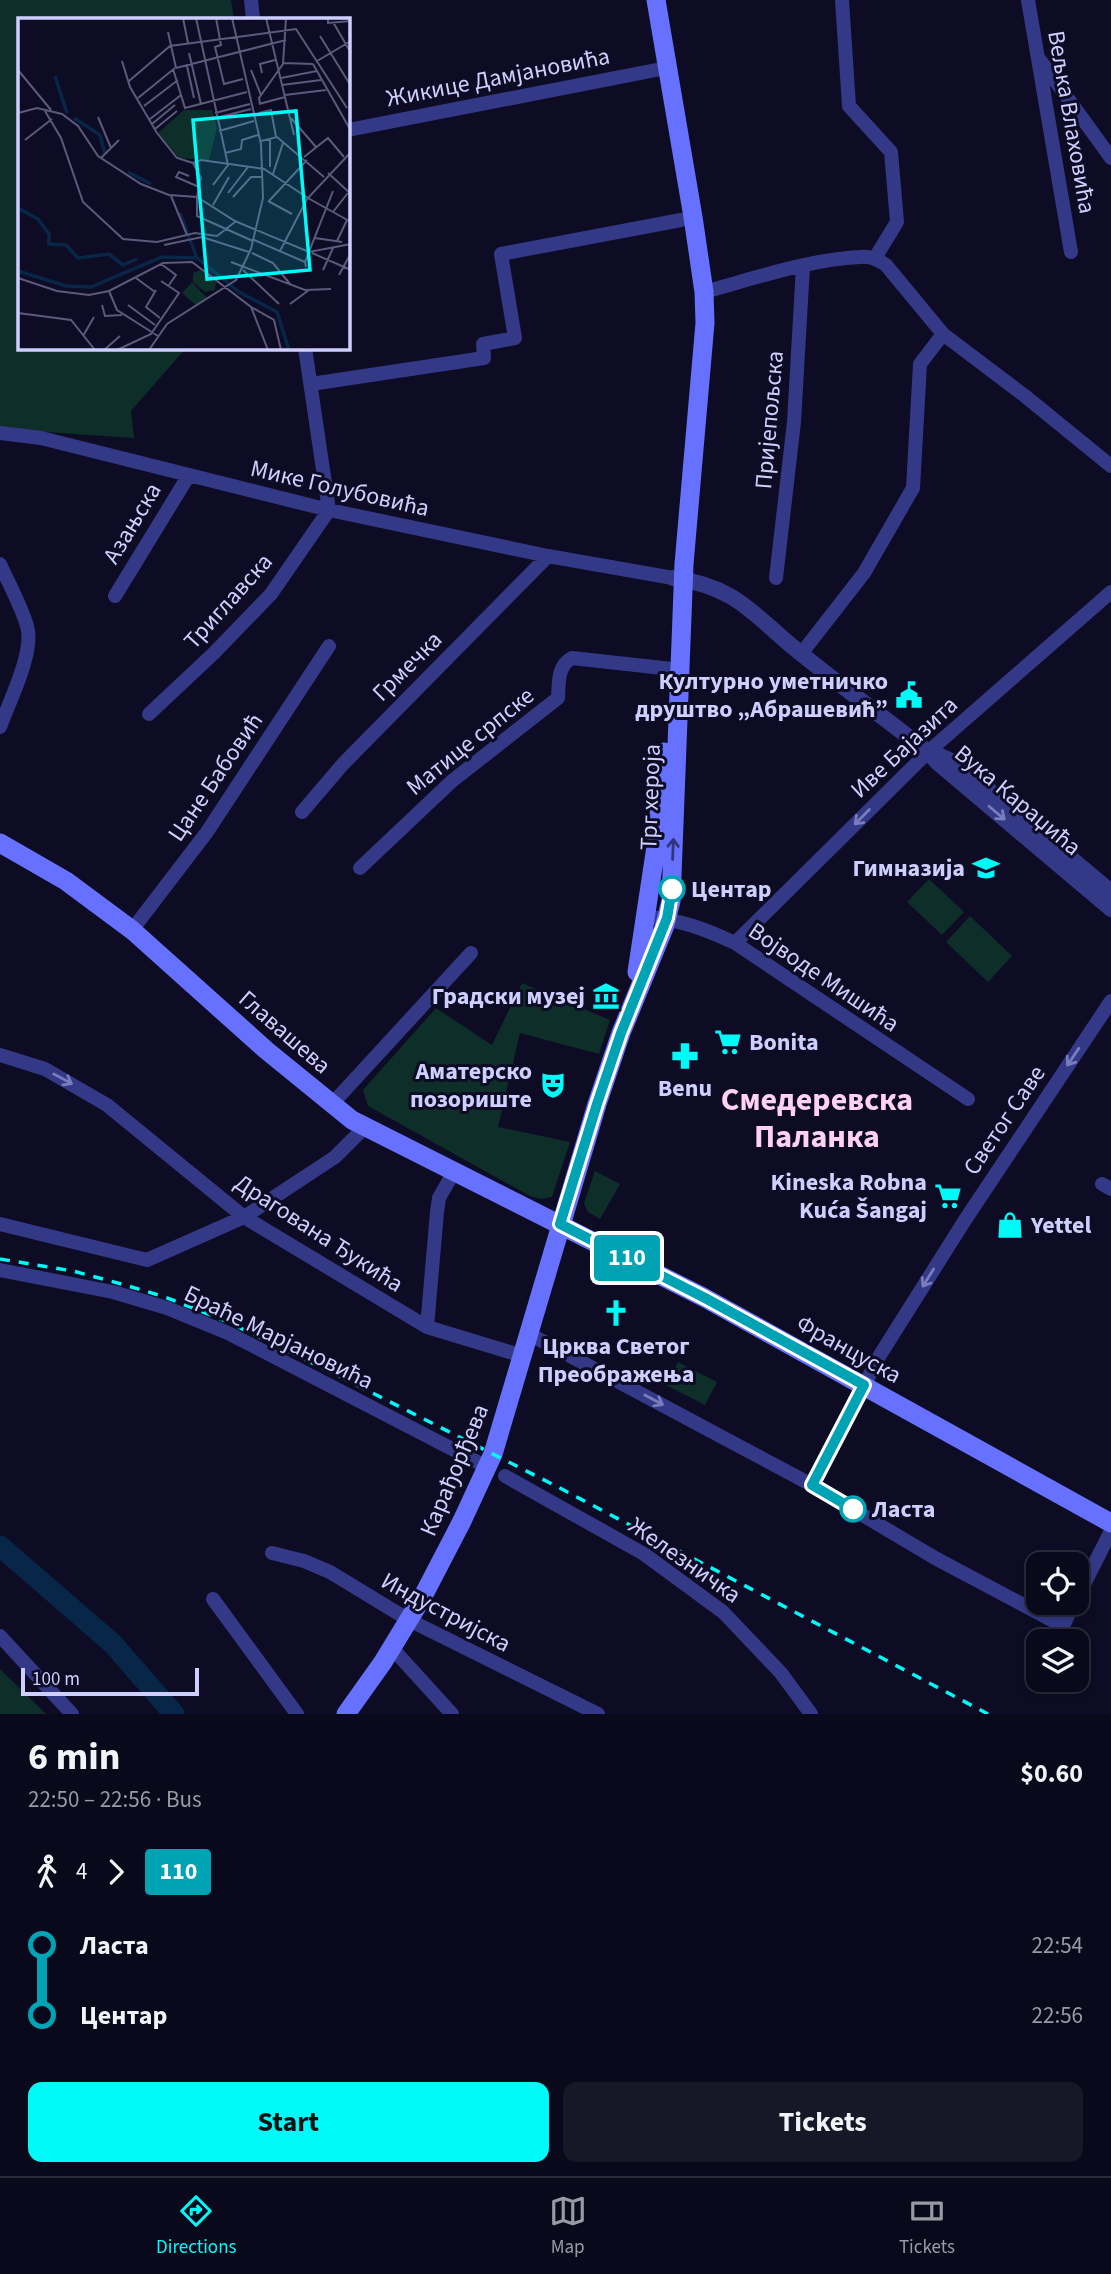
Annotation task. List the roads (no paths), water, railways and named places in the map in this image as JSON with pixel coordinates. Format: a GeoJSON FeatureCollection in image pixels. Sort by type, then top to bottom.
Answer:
{"type":"FeatureCollection","features":[{"type":"Feature","properties":{"kind":"main road"},"geometry":{"type":"LineString","coordinates":[[645,0],[695,300],[678,579]]}},
{"type":"Feature","properties":{"kind":"main road"},"geometry":{"type":"LineString","coordinates":[[656,0],[704,292],[705,342],[678,579]]}},
{"type":"Feature","properties":{"kind":"main road","name":"Трг хероја"},"geometry":{"type":"LineString","coordinates":[[632,1008],[657,840],[674,669],[678,579]]}},
{"type":"Feature","properties":{"kind":"main road","name":"Трг хероја"},"geometry":{"type":"LineString","coordinates":[[560,1224],[597,1104],[667,918],[673,881],[676,734],[674,669]]}},
{"type":"Feature","properties":{"kind":"main road","name":"Главашева"},"geometry":{"type":"LineString","coordinates":[[0,844],[66,881],[132,930],[266,1050],[332,1104],[365,1127],[560,1224]]}},
{"type":"Feature","properties":{"kind":"main road","name":"Француска"},"geometry":{"type":"LineString","coordinates":[[560,1224],[705,1298],[1111,1523]]}},
{"type":"Feature","properties":{"kind":"main road","name":"Карађорђева"},"geometry":{"type":"LineString","coordinates":[[346,1714],[409,1620],[462,1521],[487,1466],[499,1437],[560,1224]]}},
{"type":"Feature","properties":{"kind":"street"},"geometry":{"type":"LineString","coordinates":[[252,0],[253,18]]}},
{"type":"Feature","properties":{"kind":"street"},"geometry":{"type":"LineString","coordinates":[[842,0],[849,106],[891,152],[897,222],[875,258]]}},
{"type":"Feature","properties":{"kind":"street","name":"Вељка Влаховића"},"geometry":{"type":"LineString","coordinates":[[1028,0],[1071,252]]}},
{"type":"Feature","properties":{"kind":"street"},"geometry":{"type":"LineString","coordinates":[[1037,57],[1111,158]]}},
{"type":"Feature","properties":{"kind":"street","name":"Жикице Дамјановића"},"geometry":{"type":"LineString","coordinates":[[350,130],[656,70]]}},
{"type":"Feature","properties":{"kind":"street"},"geometry":{"type":"LineString","coordinates":[[311,384],[484,358],[483,344],[515,338],[501,254],[681,220]]}},
{"type":"Feature","properties":{"kind":"street"},"geometry":{"type":"LineString","coordinates":[[704,292],[803,266],[860,257],[875,258],[886,264],[943,334],[1111,466]]}},
{"type":"Feature","properties":{"kind":"street","name":"Пријепољска"},"geometry":{"type":"LineString","coordinates":[[776,578],[794,422],[803,266]]}},
{"type":"Feature","properties":{"kind":"street"},"geometry":{"type":"LineString","coordinates":[[801,654],[864,573],[913,488],[920,364],[943,334]]}},
{"type":"Feature","properties":{"kind":"street"},"geometry":{"type":"LineString","coordinates":[[305,350],[329,510]]}},
{"type":"Feature","properties":{"kind":"street","name":"Мике Голубовића"},"geometry":{"type":"LineString","coordinates":[[0,433],[41,438],[329,510],[548,556],[678,579]]}},
{"type":"Feature","properties":{"kind":"street","name":"Азањска"},"geometry":{"type":"LineString","coordinates":[[115,596],[188,475]]}},
{"type":"Feature","properties":{"kind":"street","name":"Триглавска"},"geometry":{"type":"LineString","coordinates":[[149,714],[271,594],[329,510]]}},
{"type":"Feature","properties":{"kind":"street","name":"Грмечка"},"geometry":{"type":"LineString","coordinates":[[302,812],[343,764],[548,556]]}},
{"type":"Feature","properties":{"kind":"street"},"geometry":{"type":"LineString","coordinates":[[0,564],[28,627],[27,647],[0,724]]}},
{"type":"Feature","properties":{"kind":"street","name":"Вука Караџића"},"geometry":{"type":"LineString","coordinates":[[678,579],[708,585],[730,595],[759,616],[801,654],[928,752],[1111,909]]}},
{"type":"Feature","properties":{"kind":"street","name":"Иве Бајазита"},"geometry":{"type":"LineString","coordinates":[[735,943],[928,752],[1111,592]]}},
{"type":"Feature","properties":{"kind":"street","name":"Цане Бабовић"},"geometry":{"type":"LineString","coordinates":[[132,930],[214,823],[329,646]]}},
{"type":"Feature","properties":{"kind":"street","name":"Матице српске"},"geometry":{"type":"LineString","coordinates":[[360,867],[452,781],[558,698],[561,671],[567,660],[572,658],[674,669]]}},
{"type":"Feature","properties":{"kind":"street","name":"Вука Караџића"},"geometry":{"type":"LineString","coordinates":[[928,752],[958,764],[1111,892]]}},
{"type":"Feature","properties":{"kind":"street","name":"Војводе Мишића"},"geometry":{"type":"LineString","coordinates":[[645,917],[667,918],[697,926],[735,943],[871,1037],[968,1099]]}},
{"type":"Feature","properties":{"kind":"street"},"geometry":{"type":"LineString","coordinates":[[332,1104],[471,953]]}},
{"type":"Feature","properties":{"kind":"street","name":"Светог Саве"},"geometry":{"type":"LineString","coordinates":[[812,1485],[880,1355],[965,1220],[1111,1001]]}},
{"type":"Feature","properties":{"kind":"street","name":"Драгована Ђукића"},"geometry":{"type":"LineString","coordinates":[[0,1055],[45,1069],[107,1105],[244,1217],[427,1327],[523,1356]]}},
{"type":"Feature","properties":{"kind":"street","name":"Браће Марјановића"},"geometry":{"type":"LineString","coordinates":[[0,1224],[147,1260],[244,1217],[334,1157],[365,1127]]}},
{"type":"Feature","properties":{"kind":"street"},"geometry":{"type":"LineString","coordinates":[[427,1327],[439,1198],[455,1170]]}},
{"type":"Feature","properties":{"kind":"street","name":"Браће Марјановића"},"geometry":{"type":"LineString","coordinates":[[0,1270],[113,1293],[167,1308],[228,1333],[487,1466]]}},
{"type":"Feature","properties":{"kind":"street"},"geometry":{"type":"LineString","coordinates":[[529,1334],[812,1485],[935,1558],[1063,1626]]}},
{"type":"Feature","properties":{"kind":"street","name":"Железничка"},"geometry":{"type":"LineString","coordinates":[[505,1476],[644,1554],[723,1612],[781,1673],[811,1714]]}},
{"type":"Feature","properties":{"kind":"street"},"geometry":{"type":"LineString","coordinates":[[1089,1574],[1111,1531]]}},
{"type":"Feature","properties":{"kind":"street","name":"Индустријска"},"geometry":{"type":"LineString","coordinates":[[272,1553],[304,1561],[330,1572],[409,1620],[598,1714]]}},
{"type":"Feature","properties":{"kind":"street"},"geometry":{"type":"LineString","coordinates":[[213,1599],[297,1714]]}},
{"type":"Feature","properties":{"kind":"street"},"geometry":{"type":"LineString","coordinates":[[1064,1629],[1068,1615]]}},
{"type":"Feature","properties":{"kind":"street"},"geometry":{"type":"LineString","coordinates":[[0,1636],[72,1714]]}},
{"type":"Feature","properties":{"kind":"street"},"geometry":{"type":"LineString","coordinates":[[392,1648],[452,1714]]}},
{"type":"Feature","properties":{"kind":"waterway"},"geometry":{"type":"LineString","coordinates":[[0,1546],[113,1644],[174,1714]]}},
{"type":"Feature","properties":{"kind":"railway"},"geometry":{"type":"LineString","coordinates":[[0,1259],[73,1271],[125,1285],[165,1297],[228,1322],[556,1486],[988,1714]]}},
{"type":"Feature","properties":{"kind":"place","name":"Културно уметничко друштво „Абрашевић”"},"geometry":{"type":"Point","coordinates":[909,695]}},
{"type":"Feature","properties":{"kind":"place","name":"Гимназија"},"geometry":{"type":"Point","coordinates":[986,868]}},
{"type":"Feature","properties":{"kind":"place","name":"Центар"},"geometry":{"type":"Point","coordinates":[672,889]}},
{"type":"Feature","properties":{"kind":"place","name":"Градски музеј"},"geometry":{"type":"Point","coordinates":[606,996]}},
{"type":"Feature","properties":{"kind":"place","name":"Bonita"},"geometry":{"type":"Point","coordinates":[728,1042]}},
{"type":"Feature","properties":{"kind":"place","name":"Benu"},"geometry":{"type":"Point","coordinates":[685,1056]}},
{"type":"Feature","properties":{"kind":"place","name":"Аматерско позориште"},"geometry":{"type":"Point","coordinates":[553,1085]}},
{"type":"Feature","properties":{"kind":"place","name":"Kineska Robna Kuća Šangaj"},"geometry":{"type":"Point","coordinates":[948,1196]}},
{"type":"Feature","properties":{"kind":"place","name":"Yettel"},"geometry":{"type":"Point","coordinates":[1010,1225]}},
{"type":"Feature","properties":{"kind":"place","name":"Црква Светог Преображења"},"geometry":{"type":"Point","coordinates":[616,1313]}},
{"type":"Feature","properties":{"kind":"place","name":"Ласта"},"geometry":{"type":"Point","coordinates":[853,1509]}},
{"type":"Feature","properties":{"kind":"district","name":"Смедеревска Паланка"},"geometry":{"type":"Point","coordinates":[817,1118]}}]}
